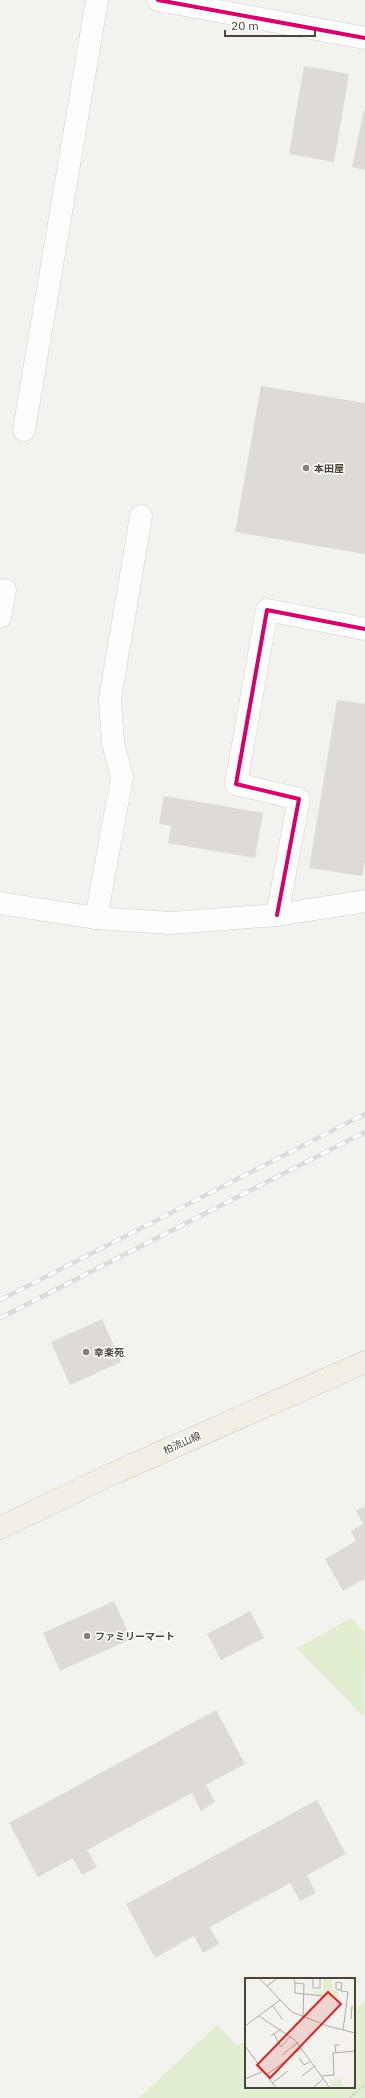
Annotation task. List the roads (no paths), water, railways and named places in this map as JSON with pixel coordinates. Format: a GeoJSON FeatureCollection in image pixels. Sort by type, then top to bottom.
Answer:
{"type":"FeatureCollection","features":[{"type":"Feature","properties":{"kind":"main road","name":"柏流山線"},"geometry":{"type":"LineString","coordinates":[[0,1528],[110,1475],[365,1362]]}},
{"type":"Feature","properties":{"kind":"street"},"geometry":{"type":"LineString","coordinates":[[24,430],[68,194],[97,0]]}},
{"type":"Feature","properties":{"kind":"street"},"geometry":{"type":"LineString","coordinates":[[158,0],[183,2],[365,38]]}},
{"type":"Feature","properties":{"kind":"street"},"geometry":{"type":"LineString","coordinates":[[96,918],[122,777],[113,743],[110,699],[141,516]]}},
{"type":"Feature","properties":{"kind":"street"},"geometry":{"type":"LineString","coordinates":[[0,617],[4,590]]}},
{"type":"Feature","properties":{"kind":"street"},"geometry":{"type":"LineString","coordinates":[[277,914],[299,799],[236,784],[268,610],[365,629]]}},
{"type":"Feature","properties":{"kind":"street"},"geometry":{"type":"LineString","coordinates":[[0,903],[96,918],[170,923],[277,914],[365,901]]}},
{"type":"Feature","properties":{"kind":"railway"},"geometry":{"type":"LineString","coordinates":[[0,1300],[365,1114]]}},
{"type":"Feature","properties":{"kind":"railway"},"geometry":{"type":"LineString","coordinates":[[0,1318],[365,1132]]}},
{"type":"Feature","properties":{"kind":"place","name":"本田屋"},"geometry":{"type":"Point","coordinates":[306,468]}},
{"type":"Feature","properties":{"kind":"place","name":"幸楽苑"},"geometry":{"type":"Point","coordinates":[86,1352]}},
{"type":"Feature","properties":{"kind":"place","name":"ファミリーマート"},"geometry":{"type":"Point","coordinates":[87,1636]}}]}
